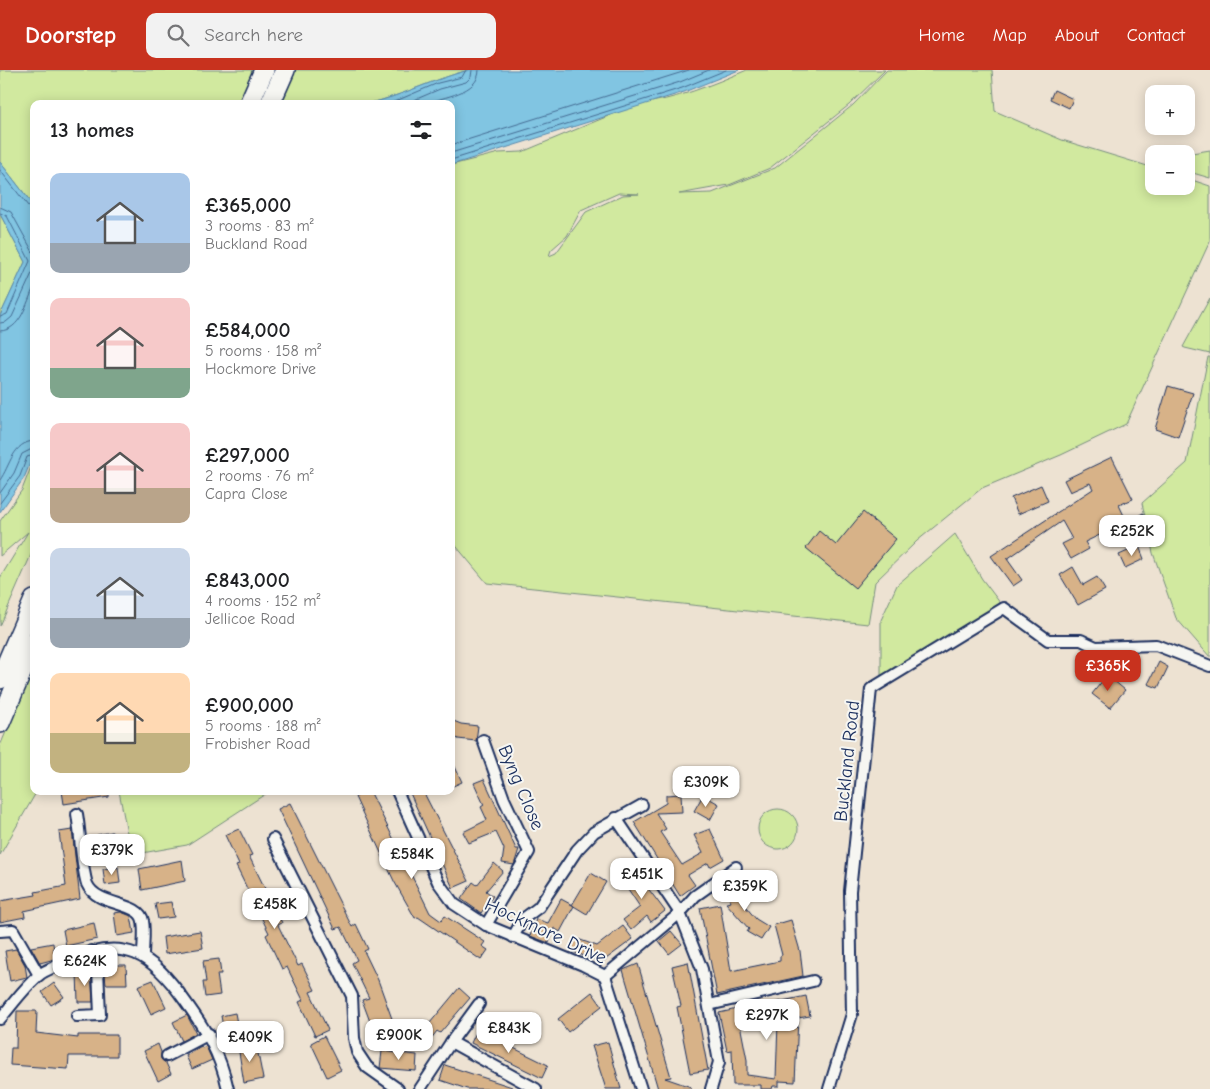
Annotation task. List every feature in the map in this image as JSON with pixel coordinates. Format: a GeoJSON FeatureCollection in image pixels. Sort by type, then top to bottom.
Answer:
{"type":"FeatureCollection","features":[{"type":"Feature","properties":{"kind":"highway"},"geometry":{"type":"LineString","coordinates":[[251,100],[264,70]]}},
{"type":"Feature","properties":{"kind":"highway"},"geometry":{"type":"LineString","coordinates":[[272,100],[285,70]]}},
{"type":"Feature","properties":{"kind":"highway"},"geometry":{"type":"LineString","coordinates":[[0,679],[30,609]]}},
{"type":"Feature","properties":{"kind":"highway"},"geometry":{"type":"LineString","coordinates":[[0,723],[30,653]]}},
{"type":"Feature","properties":{"kind":"street","name":"Buckland Road"},"geometry":{"type":"LineString","coordinates":[[829,1089],[852,1014],[850,891],[871,690],[1004,608],[1048,640],[1081,640],[1096,647],[1156,645],[1210,666]]}},
{"type":"Feature","properties":{"kind":"street","name":"Byng Close"},"geometry":{"type":"LineString","coordinates":[[484,740],[504,799],[529,852],[486,925]]}},
{"type":"Feature","properties":{"kind":"street","name":"Hockmore Drive"},"geometry":{"type":"LineString","coordinates":[[398,795],[438,882],[454,904],[486,925],[584,965],[606,976],[641,1089]]}},
{"type":"Feature","properties":{"kind":"street"},"geometry":{"type":"LineString","coordinates":[[513,937],[523,919],[539,907],[577,850],[594,832],[642,805]]}},
{"type":"Feature","properties":{"kind":"street"},"geometry":{"type":"LineString","coordinates":[[78,814],[87,884],[95,894],[108,902],[137,910],[143,919],[143,956]]}},
{"type":"Feature","properties":{"kind":"street"},"geometry":{"type":"LineString","coordinates":[[616,818],[680,913],[702,969],[719,1062],[711,1089]]}},
{"type":"Feature","properties":{"kind":"street"},"geometry":{"type":"LineString","coordinates":[[273,839],[352,996],[354,1038],[357,1052],[367,1067],[398,1089]]}},
{"type":"Feature","properties":{"kind":"street"},"geometry":{"type":"LineString","coordinates":[[606,976],[680,913],[695,896],[736,867]]}},
{"type":"Feature","properties":{"kind":"street"},"geometry":{"type":"LineString","coordinates":[[0,931],[13,930],[38,975]]}},
{"type":"Feature","properties":{"kind":"street"},"geometry":{"type":"LineString","coordinates":[[0,1019],[38,975],[91,951],[126,949],[143,956],[173,984],[209,1034],[223,1068],[228,1089]]}},
{"type":"Feature","properties":{"kind":"street"},"geometry":{"type":"LineString","coordinates":[[77,1016],[100,1015],[98,969],[91,951]]}},
{"type":"Feature","properties":{"kind":"street"},"geometry":{"type":"LineString","coordinates":[[709,1005],[813,981]]}},
{"type":"Feature","properties":{"kind":"street"},"geometry":{"type":"LineString","coordinates":[[420,1089],[479,1004]]}},
{"type":"Feature","properties":{"kind":"street"},"geometry":{"type":"LineString","coordinates":[[167,1056],[209,1034]]}},
{"type":"Feature","properties":{"kind":"street"},"geometry":{"type":"LineString","coordinates":[[451,1042],[536,1089]]}},
{"type":"Feature","properties":{"kind":"green space"},"geometry":{"type":"Polygon","coordinates":[[[0,70],[469,70],[382,100],[30,100],[30,201],[0,162],[0,70]]]}},
{"type":"Feature","properties":{"kind":"green space"},"geometry":{"type":"Polygon","coordinates":[[[747,70],[885,70],[849,105],[770,168],[729,185],[679,194],[712,193],[775,168],[853,105],[887,70],[992,70],[995,111],[1062,140],[1145,165],[1145,195],[1195,195],[1195,181],[1210,186],[1210,241],[1126,424],[1061,455],[982,488],[917,541],[875,582],[868,624],[487,583],[455,545],[455,164],[499,153],[522,152],[637,104],[679,95],[747,70]],[[619,193],[581,210],[567,236],[551,250],[549,256],[556,253],[586,212],[623,195],[639,194],[619,193]]]}},
{"type":"Feature","properties":{"kind":"green space"},"geometry":{"type":"Polygon","coordinates":[[[1210,150],[1210,178],[1195,174],[1195,152],[1210,150]]]}},
{"type":"Feature","properties":{"kind":"green space"},"geometry":{"type":"Polygon","coordinates":[[[0,214],[25,262],[0,316],[0,214]]]}},
{"type":"Feature","properties":{"kind":"green space"},"geometry":{"type":"Polygon","coordinates":[[[1210,298],[1210,354],[1183,347],[1210,298]]]}},
{"type":"Feature","properties":{"kind":"green space"},"geometry":{"type":"Polygon","coordinates":[[[1208,357],[1210,357],[1210,657],[1176,618],[1153,553],[1142,503],[1187,463],[1208,357]]]}},
{"type":"Feature","properties":{"kind":"green space"},"geometry":{"type":"Polygon","coordinates":[[[30,469],[30,557],[0,626],[0,578],[28,532],[0,556],[0,521],[22,490],[30,469]]]}},
{"type":"Feature","properties":{"kind":"green space"},"geometry":{"type":"Polygon","coordinates":[[[955,534],[982,579],[1004,608],[881,678],[881,620],[897,585],[955,534]]]}},
{"type":"Feature","properties":{"kind":"green space"},"geometry":{"type":"Polygon","coordinates":[[[30,675],[30,795],[35,795],[0,855],[0,746],[30,675]]]}},
{"type":"Feature","properties":{"kind":"green space"},"geometry":{"type":"Polygon","coordinates":[[[120,795],[264,795],[187,845],[131,855],[129,858],[128,838],[120,795]]]}},
{"type":"Feature","properties":{"kind":"green space"},"geometry":{"type":"Polygon","coordinates":[[[782,809],[789,812],[795,818],[798,829],[797,837],[789,846],[782,849],[774,849],[767,846],[759,837],[758,825],[761,818],[770,810],[782,809]]]}},
{"type":"Feature","properties":{"kind":"water"},"geometry":{"type":"Polygon","coordinates":[[[469,70],[739,70],[684,92],[455,164],[455,100],[382,100],[469,70]]]}},
{"type":"Feature","properties":{"kind":"water"},"geometry":{"type":"Polygon","coordinates":[[[0,162],[30,201],[30,464],[24,478],[0,512],[0,316],[25,262],[0,214],[0,162]]]}},
{"type":"Feature","properties":{"kind":"building"},"geometry":{"type":"Polygon","coordinates":[[[1054,90],[1073,99],[1069,108],[1050,99],[1054,90]]]}},
{"type":"Feature","properties":{"kind":"building"},"geometry":{"type":"Polygon","coordinates":[[[1168,386],[1193,393],[1178,437],[1155,429],[1168,386]]]}},
{"type":"Feature","properties":{"kind":"building"},"geometry":{"type":"Polygon","coordinates":[[[1112,457],[1133,499],[1119,505],[1127,522],[1085,542],[1089,549],[1071,559],[1062,544],[1072,539],[1062,521],[1007,559],[1022,580],[1013,586],[991,556],[1093,489],[1090,483],[1070,492],[1064,480],[1112,457]]]}},
{"type":"Feature","properties":{"kind":"building"},"geometry":{"type":"Polygon","coordinates":[[[1041,485],[1048,501],[1018,514],[1011,498],[1041,485]]]}},
{"type":"Feature","properties":{"kind":"building"},"geometry":{"type":"Polygon","coordinates":[[[863,512],[896,539],[855,588],[806,548],[819,531],[836,545],[863,512]]]}},
{"type":"Feature","properties":{"kind":"building"},"geometry":{"type":"Polygon","coordinates":[[[1143,513],[1148,522],[1131,530],[1127,522],[1143,513]]]}},
{"type":"Feature","properties":{"kind":"building"},"geometry":{"type":"Polygon","coordinates":[[[1139,546],[1144,559],[1125,568],[1119,555],[1139,546]]]}},
{"type":"Feature","properties":{"kind":"building"},"geometry":{"type":"Polygon","coordinates":[[[1073,567],[1083,585],[1097,577],[1105,590],[1078,605],[1060,575],[1073,567]]]}},
{"type":"Feature","properties":{"kind":"building"},"geometry":{"type":"Polygon","coordinates":[[[1159,662],[1168,667],[1158,688],[1148,684],[1159,662]]]}},
{"type":"Feature","properties":{"kind":"building"},"geometry":{"type":"Polygon","coordinates":[[[1107,675],[1125,690],[1110,708],[1092,694],[1107,675]]]}},
{"type":"Feature","properties":{"kind":"building"},"geometry":{"type":"Polygon","coordinates":[[[455,722],[478,726],[476,741],[458,739],[455,737],[455,722]]]}},
{"type":"Feature","properties":{"kind":"building"},"geometry":{"type":"Polygon","coordinates":[[[455,767],[462,782],[455,785],[455,767]]]}},
{"type":"Feature","properties":{"kind":"building"},"geometry":{"type":"Polygon","coordinates":[[[484,779],[516,849],[519,849],[514,865],[502,863],[504,849],[496,832],[469,843],[463,832],[487,820],[481,807],[484,805],[474,783],[484,779]]]}},
{"type":"Feature","properties":{"kind":"building"},"geometry":{"type":"Polygon","coordinates":[[[681,794],[682,812],[656,813],[666,829],[660,832],[682,865],[703,853],[694,835],[710,829],[724,859],[710,867],[708,863],[688,875],[695,885],[680,896],[634,822],[666,803],[666,795],[681,794]]]}},
{"type":"Feature","properties":{"kind":"building"},"geometry":{"type":"Polygon","coordinates":[[[63,795],[109,795],[109,797],[64,804],[63,795]]]}},
{"type":"Feature","properties":{"kind":"building"},"geometry":{"type":"Polygon","coordinates":[[[372,795],[430,913],[441,921],[445,916],[485,942],[482,946],[488,950],[481,960],[418,917],[415,918],[394,881],[355,797],[372,795]]]}},
{"type":"Feature","properties":{"kind":"building"},"geometry":{"type":"Polygon","coordinates":[[[411,795],[425,795],[469,881],[453,888],[411,795]]]}},
{"type":"Feature","properties":{"kind":"building"},"geometry":{"type":"Polygon","coordinates":[[[703,795],[719,804],[710,820],[694,811],[703,795]]]}},
{"type":"Feature","properties":{"kind":"building"},"geometry":{"type":"Polygon","coordinates":[[[290,803],[352,927],[356,924],[368,949],[364,951],[378,980],[395,1027],[375,1035],[362,1000],[369,998],[352,963],[357,960],[341,927],[335,929],[278,809],[290,803]]]}},
{"type":"Feature","properties":{"kind":"building"},"geometry":{"type":"Polygon","coordinates":[[[239,829],[252,855],[249,856],[282,923],[278,925],[298,966],[302,964],[315,990],[310,992],[328,1030],[315,1036],[299,1002],[303,1000],[287,967],[282,969],[266,935],[269,933],[236,866],[239,865],[225,835],[239,829]]]}},
{"type":"Feature","properties":{"kind":"building"},"geometry":{"type":"Polygon","coordinates":[[[72,830],[80,899],[24,911],[25,917],[0,922],[0,901],[36,895],[35,892],[66,886],[59,832],[72,830]]]}},
{"type":"Feature","properties":{"kind":"building"},"geometry":{"type":"Polygon","coordinates":[[[112,832],[115,847],[100,850],[97,835],[112,832]]]}},
{"type":"Feature","properties":{"kind":"building"},"geometry":{"type":"Polygon","coordinates":[[[182,860],[185,881],[142,890],[139,869],[182,860]]]}},
{"type":"Feature","properties":{"kind":"building"},"geometry":{"type":"Polygon","coordinates":[[[494,863],[503,871],[486,891],[493,896],[481,913],[461,899],[473,882],[477,885],[494,863]]]}},
{"type":"Feature","properties":{"kind":"building"},"geometry":{"type":"Polygon","coordinates":[[[118,867],[120,883],[105,885],[103,869],[118,867]]]}},
{"type":"Feature","properties":{"kind":"building"},"geometry":{"type":"Polygon","coordinates":[[[638,869],[649,885],[647,887],[665,911],[651,922],[647,916],[631,930],[623,920],[640,907],[622,880],[638,869]]]}},
{"type":"Feature","properties":{"kind":"building"},"geometry":{"type":"Polygon","coordinates":[[[591,873],[606,882],[587,914],[572,905],[591,873]]]}},
{"type":"Feature","properties":{"kind":"building"},"geometry":{"type":"Polygon","coordinates":[[[738,882],[747,898],[741,901],[756,919],[769,927],[761,940],[747,932],[749,929],[726,903],[731,902],[725,890],[738,882]]]}},
{"type":"Feature","properties":{"kind":"building"},"geometry":{"type":"Polygon","coordinates":[[[561,899],[574,906],[560,932],[554,928],[549,943],[530,936],[536,919],[548,923],[561,899]]]}},
{"type":"Feature","properties":{"kind":"building"},"geometry":{"type":"Polygon","coordinates":[[[171,902],[174,917],[158,919],[155,904],[171,902]]]}},
{"type":"Feature","properties":{"kind":"building"},"geometry":{"type":"Polygon","coordinates":[[[720,904],[731,971],[780,961],[780,956],[782,955],[774,925],[791,920],[800,951],[803,976],[717,995],[700,908],[720,904]]]}},
{"type":"Feature","properties":{"kind":"building"},"geometry":{"type":"Polygon","coordinates":[[[121,912],[131,916],[134,933],[117,936],[114,913],[121,912]]]}},
{"type":"Feature","properties":{"kind":"building"},"geometry":{"type":"Polygon","coordinates":[[[94,923],[97,939],[66,946],[63,930],[94,923]]]}},
{"type":"Feature","properties":{"kind":"building"},"geometry":{"type":"Polygon","coordinates":[[[623,926],[633,939],[602,962],[570,951],[575,938],[597,946],[623,926]]]}},
{"type":"Feature","properties":{"kind":"building"},"geometry":{"type":"Polygon","coordinates":[[[200,931],[203,948],[165,954],[163,937],[200,931]]]}},
{"type":"Feature","properties":{"kind":"building"},"geometry":{"type":"Polygon","coordinates":[[[671,931],[682,944],[669,954],[659,941],[671,931]]]}},
{"type":"Feature","properties":{"kind":"building"},"geometry":{"type":"Polygon","coordinates":[[[53,943],[55,959],[40,963],[31,947],[53,943]]]}},
{"type":"Feature","properties":{"kind":"building"},"geometry":{"type":"Polygon","coordinates":[[[16,949],[25,965],[27,977],[10,981],[5,951],[16,949]]]}},
{"type":"Feature","properties":{"kind":"building"},"geometry":{"type":"Polygon","coordinates":[[[219,959],[221,974],[217,974],[220,995],[205,997],[203,982],[206,982],[203,961],[219,959]]]}},
{"type":"Feature","properties":{"kind":"building"},"geometry":{"type":"Polygon","coordinates":[[[688,962],[708,1070],[690,1073],[677,1007],[681,1006],[672,966],[688,962]]]}},
{"type":"Feature","properties":{"kind":"building"},"geometry":{"type":"Polygon","coordinates":[[[638,964],[671,1077],[665,1078],[691,1087],[691,1089],[658,1089],[623,970],[638,964]]]}},
{"type":"Feature","properties":{"kind":"building"},"geometry":{"type":"Polygon","coordinates":[[[104,965],[126,965],[127,984],[106,984],[104,965]]]}},
{"type":"Feature","properties":{"kind":"building"},"geometry":{"type":"Polygon","coordinates":[[[91,971],[93,1002],[78,1002],[77,972],[91,971]]]}},
{"type":"Feature","properties":{"kind":"building"},"geometry":{"type":"Polygon","coordinates":[[[153,980],[166,1007],[151,1014],[138,986],[153,980]]]}},
{"type":"Feature","properties":{"kind":"building"},"geometry":{"type":"Polygon","coordinates":[[[54,983],[64,997],[51,1005],[42,992],[54,983]]]}},
{"type":"Feature","properties":{"kind":"building"},"geometry":{"type":"Polygon","coordinates":[[[459,988],[470,998],[440,1033],[437,1031],[427,1044],[420,1038],[420,1035],[459,988]]]}},
{"type":"Feature","properties":{"kind":"building"},"geometry":{"type":"Polygon","coordinates":[[[592,992],[602,1006],[568,1032],[558,1019],[592,992]]]}},
{"type":"Feature","properties":{"kind":"building"},"geometry":{"type":"Polygon","coordinates":[[[806,996],[810,1016],[798,1018],[795,1082],[779,1081],[779,1086],[773,1086],[772,1089],[761,1089],[761,1085],[733,1085],[732,1050],[727,1051],[719,1013],[737,1009],[747,1060],[747,1075],[776,1079],[778,1022],[763,1025],[759,1006],[806,996]]]}},
{"type":"Feature","properties":{"kind":"building"},"geometry":{"type":"Polygon","coordinates":[[[17,1011],[37,1011],[36,1033],[78,1038],[78,1035],[117,1035],[117,1056],[69,1056],[68,1069],[10,1065],[11,1048],[16,1048],[17,1011]]]}},
{"type":"Feature","properties":{"kind":"building"},"geometry":{"type":"Polygon","coordinates":[[[235,1013],[238,1029],[224,1032],[221,1016],[235,1013]]]}},
{"type":"Feature","properties":{"kind":"building"},"geometry":{"type":"Polygon","coordinates":[[[187,1015],[196,1033],[182,1041],[173,1022],[187,1015]]]}},
{"type":"Feature","properties":{"kind":"building"},"geometry":{"type":"Polygon","coordinates":[[[477,1030],[548,1065],[542,1078],[471,1043],[477,1030]]]}},
{"type":"Feature","properties":{"kind":"building"},"geometry":{"type":"Polygon","coordinates":[[[324,1036],[341,1070],[327,1077],[311,1043],[324,1036]]]}},
{"type":"Feature","properties":{"kind":"building"},"geometry":{"type":"Polygon","coordinates":[[[608,1042],[621,1089],[606,1089],[592,1046],[608,1042]]]}},
{"type":"Feature","properties":{"kind":"building"},"geometry":{"type":"Polygon","coordinates":[[[256,1043],[263,1079],[244,1083],[238,1046],[256,1043]]]}},
{"type":"Feature","properties":{"kind":"building"},"geometry":{"type":"Polygon","coordinates":[[[158,1044],[161,1059],[166,1063],[171,1074],[158,1081],[144,1051],[158,1044]]]}},
{"type":"Feature","properties":{"kind":"building"},"geometry":{"type":"Polygon","coordinates":[[[201,1046],[202,1048],[206,1046],[212,1060],[192,1069],[186,1056],[201,1046]]]}},
{"type":"Feature","properties":{"kind":"building"},"geometry":{"type":"Polygon","coordinates":[[[382,1051],[417,1055],[416,1071],[380,1068],[382,1051]]]}},
{"type":"Feature","properties":{"kind":"building"},"geometry":{"type":"Polygon","coordinates":[[[445,1065],[512,1087],[512,1089],[467,1089],[440,1080],[445,1065]]]}}]}
